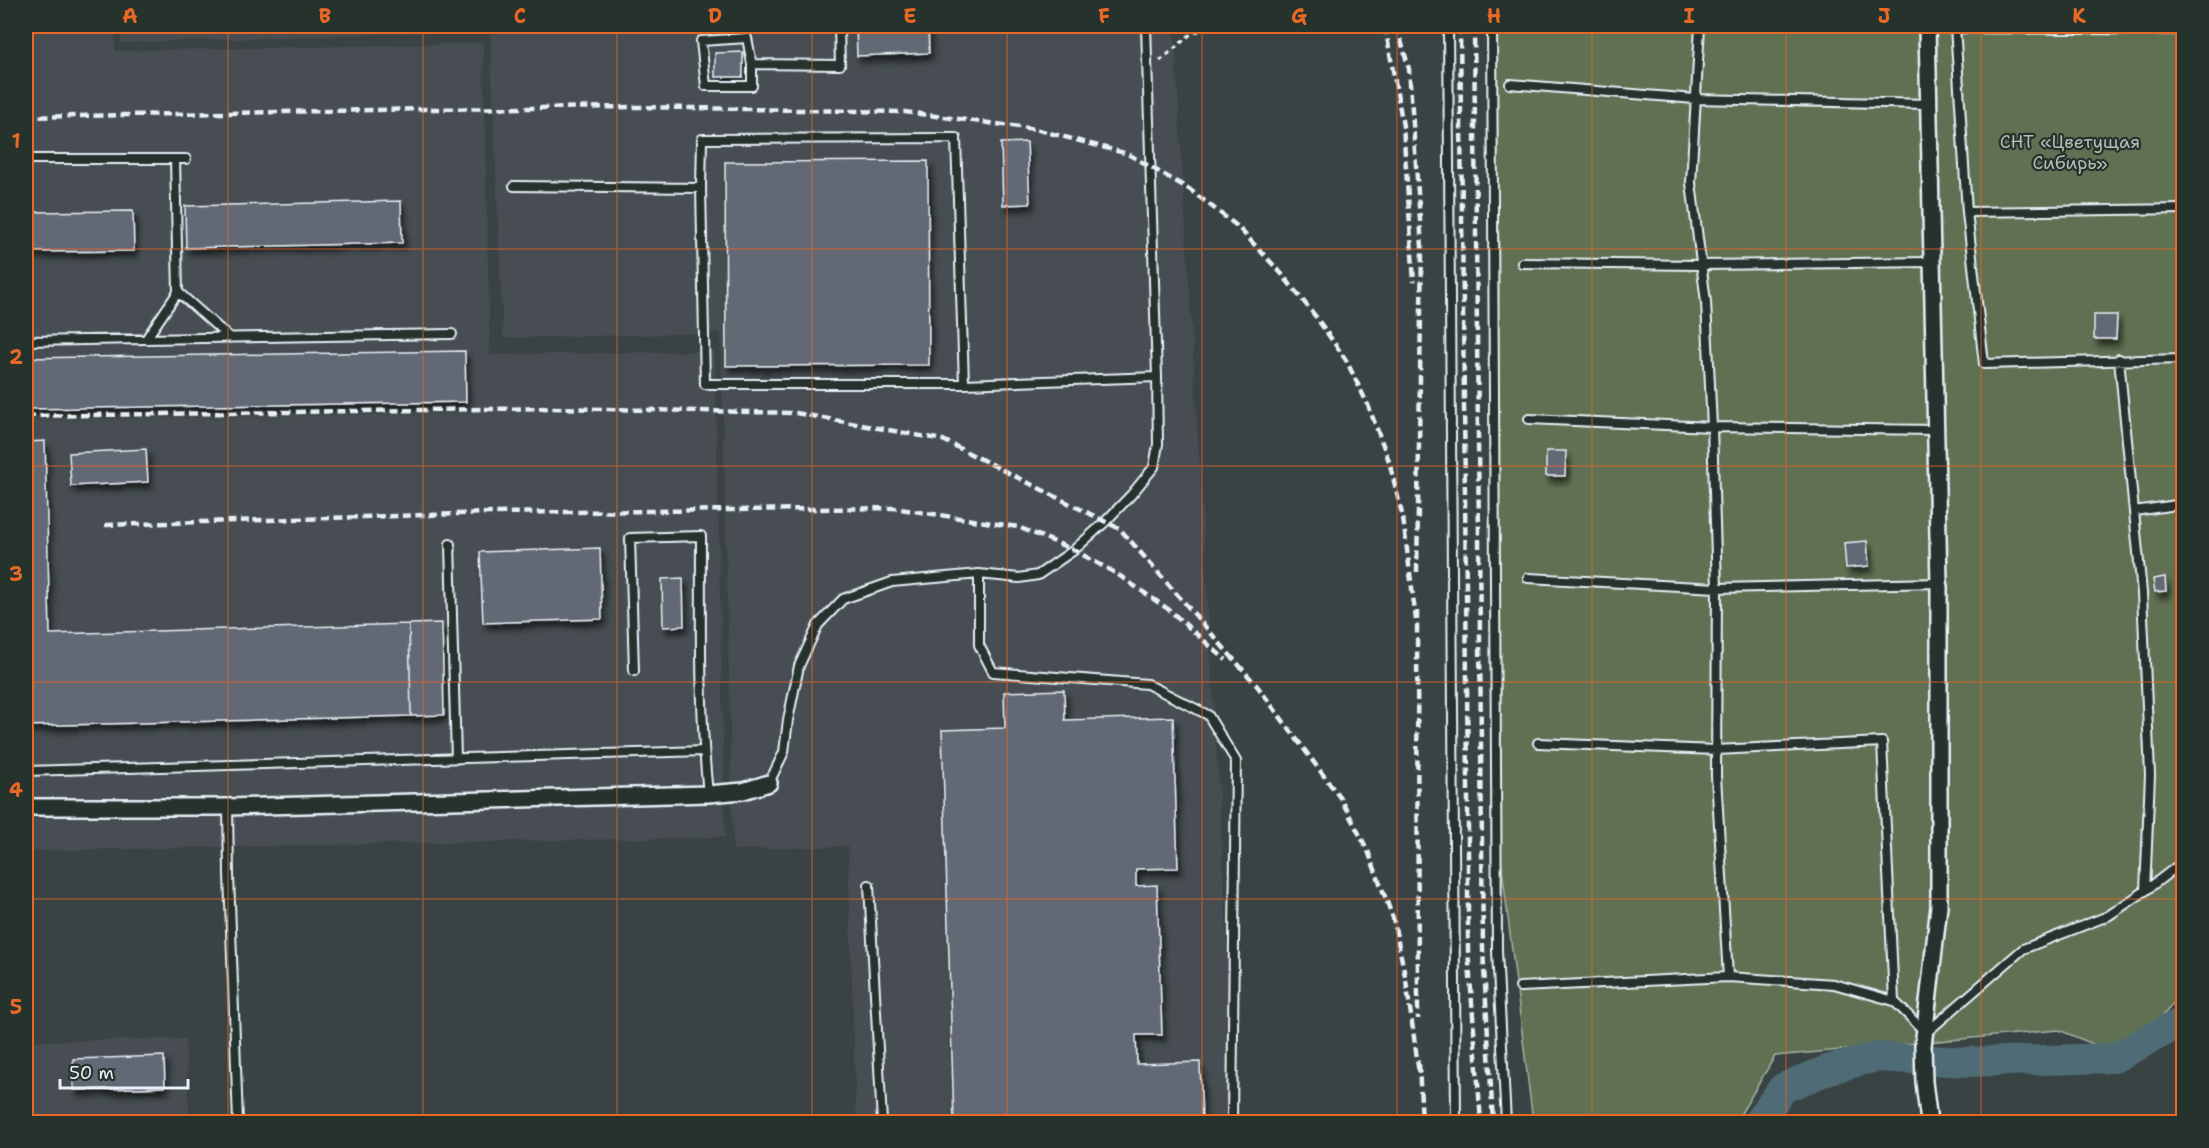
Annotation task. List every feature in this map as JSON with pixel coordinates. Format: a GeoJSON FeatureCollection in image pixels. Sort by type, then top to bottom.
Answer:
{"type":"FeatureCollection","features":[{"type":"Feature","properties":{"kind":"street"},"geometry":{"type":"LineString","coordinates":[[1927,26],[1939,583],[1939,906],[1924,1040],[1924,1082],[1929,1122]]}},
{"type":"Feature","properties":{"kind":"street"},"geometry":{"type":"LineString","coordinates":[[26,807],[228,807],[708,794],[743,791],[770,783]]}},
{"type":"Feature","properties":{"kind":"lane"},"geometry":{"type":"LineString","coordinates":[[752,64],[840,65],[839,26]]}},
{"type":"Feature","properties":{"kind":"lane"},"geometry":{"type":"LineString","coordinates":[[770,783],[784,752],[788,720],[800,666],[818,625],[843,599],[892,582],[978,574],[1019,578],[1038,575],[1074,550],[1131,495],[1154,467],[1158,444],[1157,377],[1146,26]]}},
{"type":"Feature","properties":{"kind":"lane"},"geometry":{"type":"LineString","coordinates":[[1448,26],[1456,1118],[1453,1122]]}},
{"type":"Feature","properties":{"kind":"lane"},"geometry":{"type":"LineString","coordinates":[[1491,26],[1497,951],[1506,1122]]}},
{"type":"Feature","properties":{"kind":"lane"},"geometry":{"type":"LineString","coordinates":[[1700,26],[1691,183],[1706,302],[1712,427],[1717,588],[1716,750],[1728,977]]}},
{"type":"Feature","properties":{"kind":"lane"},"geometry":{"type":"LineString","coordinates":[[2184,30],[1955,27],[1967,212],[1984,364],[2184,359]]}},
{"type":"Feature","properties":{"kind":"lane"},"geometry":{"type":"LineString","coordinates":[[747,38],[752,64],[752,86],[705,86],[701,41],[747,38]]}},
{"type":"Feature","properties":{"kind":"lane"},"geometry":{"type":"LineString","coordinates":[[1510,84],[1695,99],[1929,104]]}},
{"type":"Feature","properties":{"kind":"lane"},"geometry":{"type":"LineString","coordinates":[[964,384],[956,138],[702,140],[705,384],[964,384],[1157,377]]}},
{"type":"Feature","properties":{"kind":"lane"},"geometry":{"type":"LineString","coordinates":[[26,159],[186,159]]}},
{"type":"Feature","properties":{"kind":"lane"},"geometry":{"type":"LineString","coordinates":[[146,339],[178,292],[174,159]]}},
{"type":"Feature","properties":{"kind":"lane"},"geometry":{"type":"LineString","coordinates":[[514,186],[701,188]]}},
{"type":"Feature","properties":{"kind":"lane"},"geometry":{"type":"LineString","coordinates":[[1967,212],[2184,209]]}},
{"type":"Feature","properties":{"kind":"lane"},"geometry":{"type":"LineString","coordinates":[[1522,263],[1701,265],[1933,262]]}},
{"type":"Feature","properties":{"kind":"lane"},"geometry":{"type":"LineString","coordinates":[[178,292],[230,338]]}},
{"type":"Feature","properties":{"kind":"lane"},"geometry":{"type":"LineString","coordinates":[[26,341],[452,334]]}},
{"type":"Feature","properties":{"kind":"lane"},"geometry":{"type":"LineString","coordinates":[[2120,359],[2142,593],[2150,775],[2145,891]]}},
{"type":"Feature","properties":{"kind":"lane"},"geometry":{"type":"LineString","coordinates":[[1529,419],[1712,427],[1936,430]]}},
{"type":"Feature","properties":{"kind":"lane"},"geometry":{"type":"LineString","coordinates":[[2134,511],[2184,504]]}},
{"type":"Feature","properties":{"kind":"lane"},"geometry":{"type":"LineString","coordinates":[[634,671],[630,538],[701,536],[700,665],[708,794]]}},
{"type":"Feature","properties":{"kind":"lane"},"geometry":{"type":"LineString","coordinates":[[450,544],[456,759]]}},
{"type":"Feature","properties":{"kind":"lane"},"geometry":{"type":"LineString","coordinates":[[978,574],[979,645],[993,672],[1147,684],[1208,715],[1236,761],[1232,1122]]}},
{"type":"Feature","properties":{"kind":"lane"},"geometry":{"type":"LineString","coordinates":[[1528,578],[1717,588],[1939,583]]}},
{"type":"Feature","properties":{"kind":"lane"},"geometry":{"type":"LineString","coordinates":[[1538,743],[1716,750],[1882,742],[1894,1001],[1924,1040],[2023,949],[2108,916],[2184,861]]}},
{"type":"Feature","properties":{"kind":"lane"},"geometry":{"type":"LineString","coordinates":[[26,771],[704,752]]}},
{"type":"Feature","properties":{"kind":"lane"},"geometry":{"type":"LineString","coordinates":[[228,807],[238,1122]]}},
{"type":"Feature","properties":{"kind":"lane"},"geometry":{"type":"LineString","coordinates":[[868,885],[882,1122]]}},
{"type":"Feature","properties":{"kind":"lane"},"geometry":{"type":"LineString","coordinates":[[1520,987],[1728,977],[1834,984],[1894,1001]]}},
{"type":"Feature","properties":{"kind":"path"},"geometry":{"type":"LineString","coordinates":[[1147,72],[1191,34],[1213,26]]}},
{"type":"Feature","properties":{"kind":"shaded area"},"geometry":{"type":"Polygon","coordinates":[[[26,26],[115,26],[115,51],[483,43],[490,355],[715,351],[725,837],[26,851],[26,26]]]}},
{"type":"Feature","properties":{"kind":"shaded area"},"geometry":{"type":"Polygon","coordinates":[[[121,26],[1174,26],[1238,1122],[856,1122],[848,846],[733,850],[721,333],[503,338],[490,30],[121,43],[121,26]]]}},
{"type":"Feature","properties":{"kind":"shaded area"},"geometry":{"type":"Polygon","coordinates":[[[185,1039],[190,1122],[26,1122],[26,1041],[185,1039]]]}},
{"type":"Feature","properties":{"kind":"green space","name":"СНТ «Цветущая Сибирь»"},"geometry":{"type":"Polygon","coordinates":[[[1497,26],[2183,26],[2183,992],[2149,1032],[2120,1055],[2059,1030],[1775,1056],[1736,1122],[1533,1122],[1498,836],[1497,26]]]}},
{"type":"Feature","properties":{"kind":"building"},"geometry":{"type":"Polygon","coordinates":[[[856,26],[928,26],[929,53],[857,56],[856,26]]]}},
{"type":"Feature","properties":{"kind":"building"},"geometry":{"type":"Polygon","coordinates":[[[743,52],[743,77],[715,77],[715,53],[743,52]]]}},
{"type":"Feature","properties":{"kind":"building"},"geometry":{"type":"Polygon","coordinates":[[[1027,142],[1030,204],[1003,205],[1001,143],[1027,142]]]}},
{"type":"Feature","properties":{"kind":"building"},"geometry":{"type":"Polygon","coordinates":[[[928,161],[929,365],[726,366],[725,162],[928,161]]]}},
{"type":"Feature","properties":{"kind":"building"},"geometry":{"type":"Polygon","coordinates":[[[401,201],[402,243],[186,248],[185,206],[401,201]]]}},
{"type":"Feature","properties":{"kind":"building"},"geometry":{"type":"Polygon","coordinates":[[[133,211],[134,251],[26,252],[26,212],[133,211]]]}},
{"type":"Feature","properties":{"kind":"building"},"geometry":{"type":"Polygon","coordinates":[[[2094,315],[2117,315],[2116,339],[2094,339],[2094,315]]]}},
{"type":"Feature","properties":{"kind":"building"},"geometry":{"type":"Polygon","coordinates":[[[465,351],[466,402],[26,409],[26,358],[465,351]]]}},
{"type":"Feature","properties":{"kind":"building"},"geometry":{"type":"Polygon","coordinates":[[[45,441],[50,634],[409,624],[411,716],[26,726],[26,442],[45,441]]]}},
{"type":"Feature","properties":{"kind":"building"},"geometry":{"type":"Polygon","coordinates":[[[146,449],[148,482],[71,486],[69,453],[146,449]]]}},
{"type":"Feature","properties":{"kind":"building"},"geometry":{"type":"Polygon","coordinates":[[[1546,451],[1566,451],[1565,476],[1546,476],[1546,451]]]}},
{"type":"Feature","properties":{"kind":"building"},"geometry":{"type":"Polygon","coordinates":[[[1867,541],[1869,566],[1846,568],[1844,543],[1867,541]]]}},
{"type":"Feature","properties":{"kind":"building"},"geometry":{"type":"Polygon","coordinates":[[[600,548],[602,619],[483,623],[480,552],[600,548]]]}},
{"type":"Feature","properties":{"kind":"building"},"geometry":{"type":"Polygon","coordinates":[[[2165,577],[2166,591],[2155,592],[2153,579],[2165,577]]]}},
{"type":"Feature","properties":{"kind":"building"},"geometry":{"type":"Polygon","coordinates":[[[683,578],[684,626],[663,627],[662,579],[683,578]]]}},
{"type":"Feature","properties":{"kind":"building"},"geometry":{"type":"Polygon","coordinates":[[[442,623],[444,715],[411,716],[409,624],[442,623]]]}},
{"type":"Feature","properties":{"kind":"building"},"geometry":{"type":"Polygon","coordinates":[[[1064,690],[1065,720],[1173,717],[1178,868],[1136,869],[1136,886],[1157,885],[1162,1035],[1136,1035],[1137,1064],[1200,1062],[1202,1122],[954,1122],[942,730],[1005,728],[1004,692],[1064,690]]]}},
{"type":"Feature","properties":{"kind":"building"},"geometry":{"type":"Polygon","coordinates":[[[164,1056],[165,1087],[74,1090],[73,1059],[164,1056]]]}},
{"type":"Feature","properties":{"kind":"waterway"},"geometry":{"type":"LineString","coordinates":[[1758,1122],[1783,1088],[1830,1069],[1876,1057],[1966,1062],[2114,1058],[2184,1021]]}},
{"type":"Feature","properties":{"kind":"railway"},"geometry":{"type":"LineString","coordinates":[[1385,26],[1403,126],[1414,282]]}},
{"type":"Feature","properties":{"kind":"railway"},"geometry":{"type":"LineString","coordinates":[[1397,26],[1409,69],[1422,247],[1417,572]]}},
{"type":"Feature","properties":{"kind":"railway"},"geometry":{"type":"LineString","coordinates":[[1460,26],[1468,950],[1481,1122]]}},
{"type":"Feature","properties":{"kind":"railway"},"geometry":{"type":"LineString","coordinates":[[1474,26],[1483,950],[1493,1122]]}},
{"type":"Feature","properties":{"kind":"railway"},"geometry":{"type":"LineString","coordinates":[[26,117],[639,107],[905,112],[1035,129],[1128,154],[1189,189],[1237,226],[1281,273],[1346,360],[1368,405],[1389,461],[1403,518],[1416,620]]}},
{"type":"Feature","properties":{"kind":"railway"},"geometry":{"type":"LineString","coordinates":[[26,416],[554,408],[796,413],[943,440],[1120,529],[1258,687],[1341,799],[1368,851],[1393,918],[1406,980],[1419,1073]]}},
{"type":"Feature","properties":{"kind":"railway"},"geometry":{"type":"LineString","coordinates":[[105,525],[490,513],[894,508],[1018,527],[1074,550],[1117,574],[1168,609],[1226,660]]}},
{"type":"Feature","properties":{"kind":"railway"},"geometry":{"type":"LineString","coordinates":[[1417,611],[1418,1019]]}},
{"type":"Feature","properties":{"kind":"railway"},"geometry":{"type":"LineString","coordinates":[[1419,1064],[1422,1122]]}}]}
